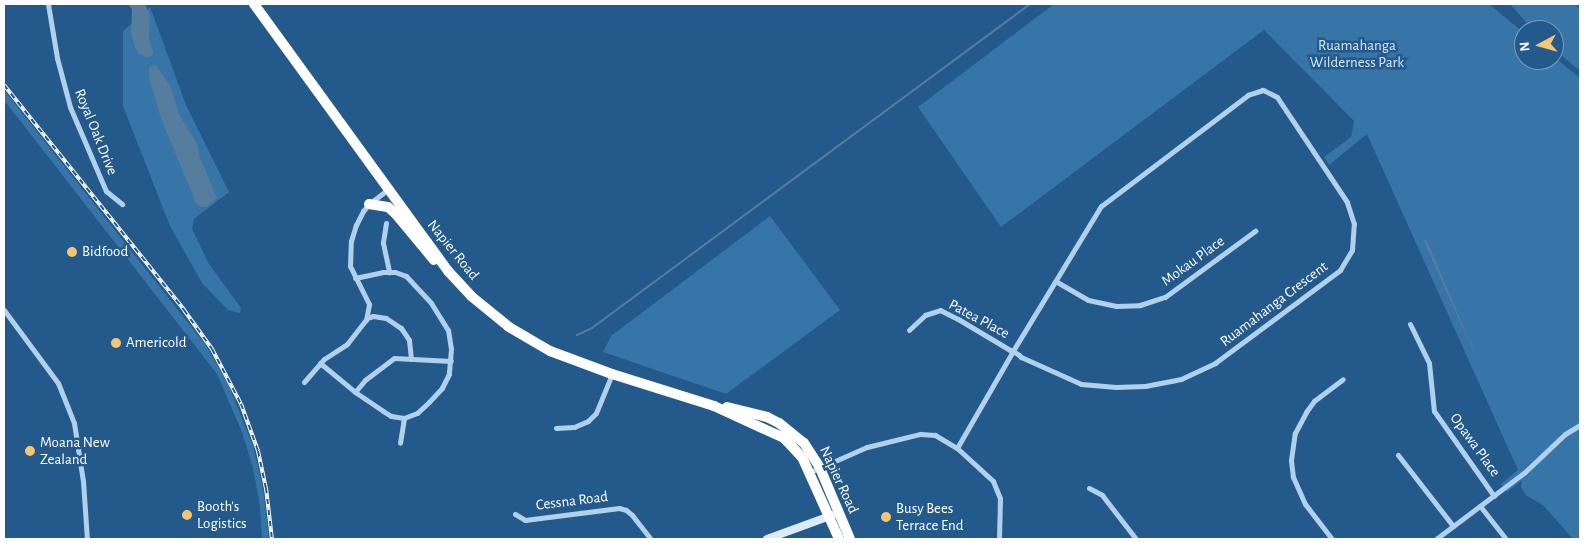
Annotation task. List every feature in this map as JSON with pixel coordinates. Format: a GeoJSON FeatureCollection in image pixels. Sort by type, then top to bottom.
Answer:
{"type":"FeatureCollection","features":[{"type":"Feature","properties":{"kind":"highway","name":"Napier Road"},"geometry":{"type":"LineString","coordinates":[[254,4],[448,271],[486,309],[526,338],[571,360],[714,406],[784,438],[802,457],[834,515],[850,539]]}},
{"type":"Feature","properties":{"kind":"highway"},"geometry":{"type":"LineString","coordinates":[[369,204],[388,207],[395,213],[428,255],[448,271]]}},
{"type":"Feature","properties":{"kind":"highway","name":"Napier Road"},"geometry":{"type":"LineString","coordinates":[[714,406],[742,410],[779,423],[804,443],[820,468],[839,539]]}},
{"type":"Feature","properties":{"kind":"main road"},"geometry":{"type":"LineString","coordinates":[[767,539],[834,515]]}},
{"type":"Feature","properties":{"kind":"street","name":"Royal Oak Drive"},"geometry":{"type":"LineString","coordinates":[[48,4],[57,58],[70,107],[106,191],[122,204]]}},
{"type":"Feature","properties":{"kind":"street","name":"Ruamahanga Crescent"},"geometry":{"type":"LineString","coordinates":[[957,448],[1012,351],[1057,282],[1101,206],[1248,95],[1258,90],[1268,91],[1277,97],[1347,202],[1354,224],[1352,250],[1340,270],[1215,363],[1181,379],[1145,386],[1116,387],[1081,384],[1012,351]]}},
{"type":"Feature","properties":{"kind":"street"},"geometry":{"type":"LineString","coordinates":[[304,382],[320,363],[347,344],[366,318],[368,313],[367,298],[350,266],[351,241],[356,225],[369,204],[388,189]]}},
{"type":"Feature","properties":{"kind":"street"},"geometry":{"type":"LineString","coordinates":[[386,223],[383,242],[389,272]]}},
{"type":"Feature","properties":{"kind":"street","name":"Mokau Place"},"geometry":{"type":"LineString","coordinates":[[1057,282],[1088,300],[1116,306],[1140,305],[1165,297],[1255,231]]}},
{"type":"Feature","properties":{"kind":"street"},"geometry":{"type":"LineString","coordinates":[[320,363],[355,392],[391,416],[404,418],[417,413],[442,388],[449,374],[452,349],[448,330],[412,280],[402,274],[389,272],[371,273],[355,278]]}},
{"type":"Feature","properties":{"kind":"street"},"geometry":{"type":"LineString","coordinates":[[4,310],[58,383],[74,423],[83,481],[87,539]]}},
{"type":"Feature","properties":{"kind":"street","name":"Patea Place"},"geometry":{"type":"LineString","coordinates":[[908,330],[925,315],[940,310],[1012,351]]}},
{"type":"Feature","properties":{"kind":"street"},"geometry":{"type":"LineString","coordinates":[[366,318],[386,318],[401,328],[409,340],[411,359]]}},
{"type":"Feature","properties":{"kind":"street","name":"Opawa Place"},"geometry":{"type":"LineString","coordinates":[[1410,324],[1429,363],[1434,411],[1494,496]]}},
{"type":"Feature","properties":{"kind":"street"},"geometry":{"type":"LineString","coordinates":[[355,392],[365,380],[389,360],[398,357],[451,361]]}},
{"type":"Feature","properties":{"kind":"street"},"geometry":{"type":"LineString","coordinates":[[556,428],[574,427],[588,421],[596,414],[612,374]]}},
{"type":"Feature","properties":{"kind":"street"},"geometry":{"type":"LineString","coordinates":[[1332,539],[1302,498],[1294,476],[1291,460],[1295,434],[1306,412],[1314,401],[1343,379]]}},
{"type":"Feature","properties":{"kind":"street"},"geometry":{"type":"LineString","coordinates":[[400,443],[404,418]]}},
{"type":"Feature","properties":{"kind":"street"},"geometry":{"type":"LineString","coordinates":[[1436,539],[1525,472],[1561,437],[1580,425]]}},
{"type":"Feature","properties":{"kind":"street"},"geometry":{"type":"LineString","coordinates":[[810,472],[867,447],[920,434],[935,435],[957,448],[986,473],[997,488],[1000,506],[999,539]]}},
{"type":"Feature","properties":{"kind":"street"},"geometry":{"type":"LineString","coordinates":[[1398,455],[1453,526]]}},
{"type":"Feature","properties":{"kind":"street"},"geometry":{"type":"LineString","coordinates":[[1089,488],[1102,495],[1136,539]]}},
{"type":"Feature","properties":{"kind":"street"},"geometry":{"type":"LineString","coordinates":[[1480,506],[1506,539]]}},
{"type":"Feature","properties":{"kind":"street","name":"Cessna Road"},"geometry":{"type":"LineString","coordinates":[[515,514],[525,520],[619,508],[632,515],[650,539]]}},
{"type":"Feature","properties":{"kind":"green space","name":"Ruamahanga Wilderness Park"},"geometry":{"type":"Polygon","coordinates":[[[1054,4],[1489,4],[1514,25],[1514,70],[1564,70],[1564,65],[1580,78],[1580,539],[1573,539],[1544,506],[1526,495],[1521,487],[1522,480],[1507,492],[1501,484],[1518,470],[1367,134],[1329,165],[1324,157],[1351,137],[1354,121],[1264,30],[1001,227],[918,107],[1054,4]]]}},
{"type":"Feature","properties":{"kind":"green space"},"geometry":{"type":"Polygon","coordinates":[[[1510,4],[1574,4],[1580,9],[1580,71],[1564,57],[1564,20],[1524,20],[1510,4]]]}},
{"type":"Feature","properties":{"kind":"green space"},"geometry":{"type":"Polygon","coordinates":[[[150,7],[186,105],[229,192],[194,219],[192,229],[209,264],[241,308],[240,313],[228,310],[202,283],[170,226],[123,106],[123,31],[150,7]]]}},
{"type":"Feature","properties":{"kind":"green space"},"geometry":{"type":"Polygon","coordinates":[[[4,90],[205,344],[228,384],[253,446],[263,489],[269,539],[262,539],[260,506],[253,468],[242,432],[217,374],[4,100],[4,90]]]}},
{"type":"Feature","properties":{"kind":"green space"},"geometry":{"type":"Polygon","coordinates":[[[770,216],[840,310],[726,394],[603,352],[611,336],[770,216]]]}},
{"type":"Feature","properties":{"kind":"shaded area"},"geometry":{"type":"Polygon","coordinates":[[[128,4],[145,4],[150,15],[149,39],[154,54],[147,58],[138,53],[135,48],[131,33],[132,9],[128,4]]]}},
{"type":"Feature","properties":{"kind":"shaded area"},"geometry":{"type":"Polygon","coordinates":[[[156,65],[171,87],[179,114],[197,144],[200,158],[217,198],[206,207],[201,207],[196,203],[161,119],[149,77],[149,67],[156,65]]]}},
{"type":"Feature","properties":{"kind":"shaded area"},"geometry":{"type":"Polygon","coordinates":[[[1426,239],[1484,374],[1426,246],[1424,240],[1426,239]]]}},
{"type":"Feature","properties":{"kind":"waterway"},"geometry":{"type":"LineString","coordinates":[[577,335],[592,328],[1030,4]]}},
{"type":"Feature","properties":{"kind":"railway"},"geometry":{"type":"LineString","coordinates":[[4,85],[184,310],[212,349],[241,404],[258,451],[266,488],[272,539]]}},
{"type":"Feature","properties":{"kind":"place","name":"Bidfood"},"geometry":{"type":"Point","coordinates":[72,252]}},
{"type":"Feature","properties":{"kind":"place","name":"Americold"},"geometry":{"type":"Point","coordinates":[116,343]}},
{"type":"Feature","properties":{"kind":"place","name":"Moana New Zealand"},"geometry":{"type":"Point","coordinates":[30,451]}},
{"type":"Feature","properties":{"kind":"place","name":"Booth's Logistics"},"geometry":{"type":"Point","coordinates":[187,515]}},
{"type":"Feature","properties":{"kind":"place","name":"Busy Bees Terrace End"},"geometry":{"type":"Point","coordinates":[886,517]}}]}
